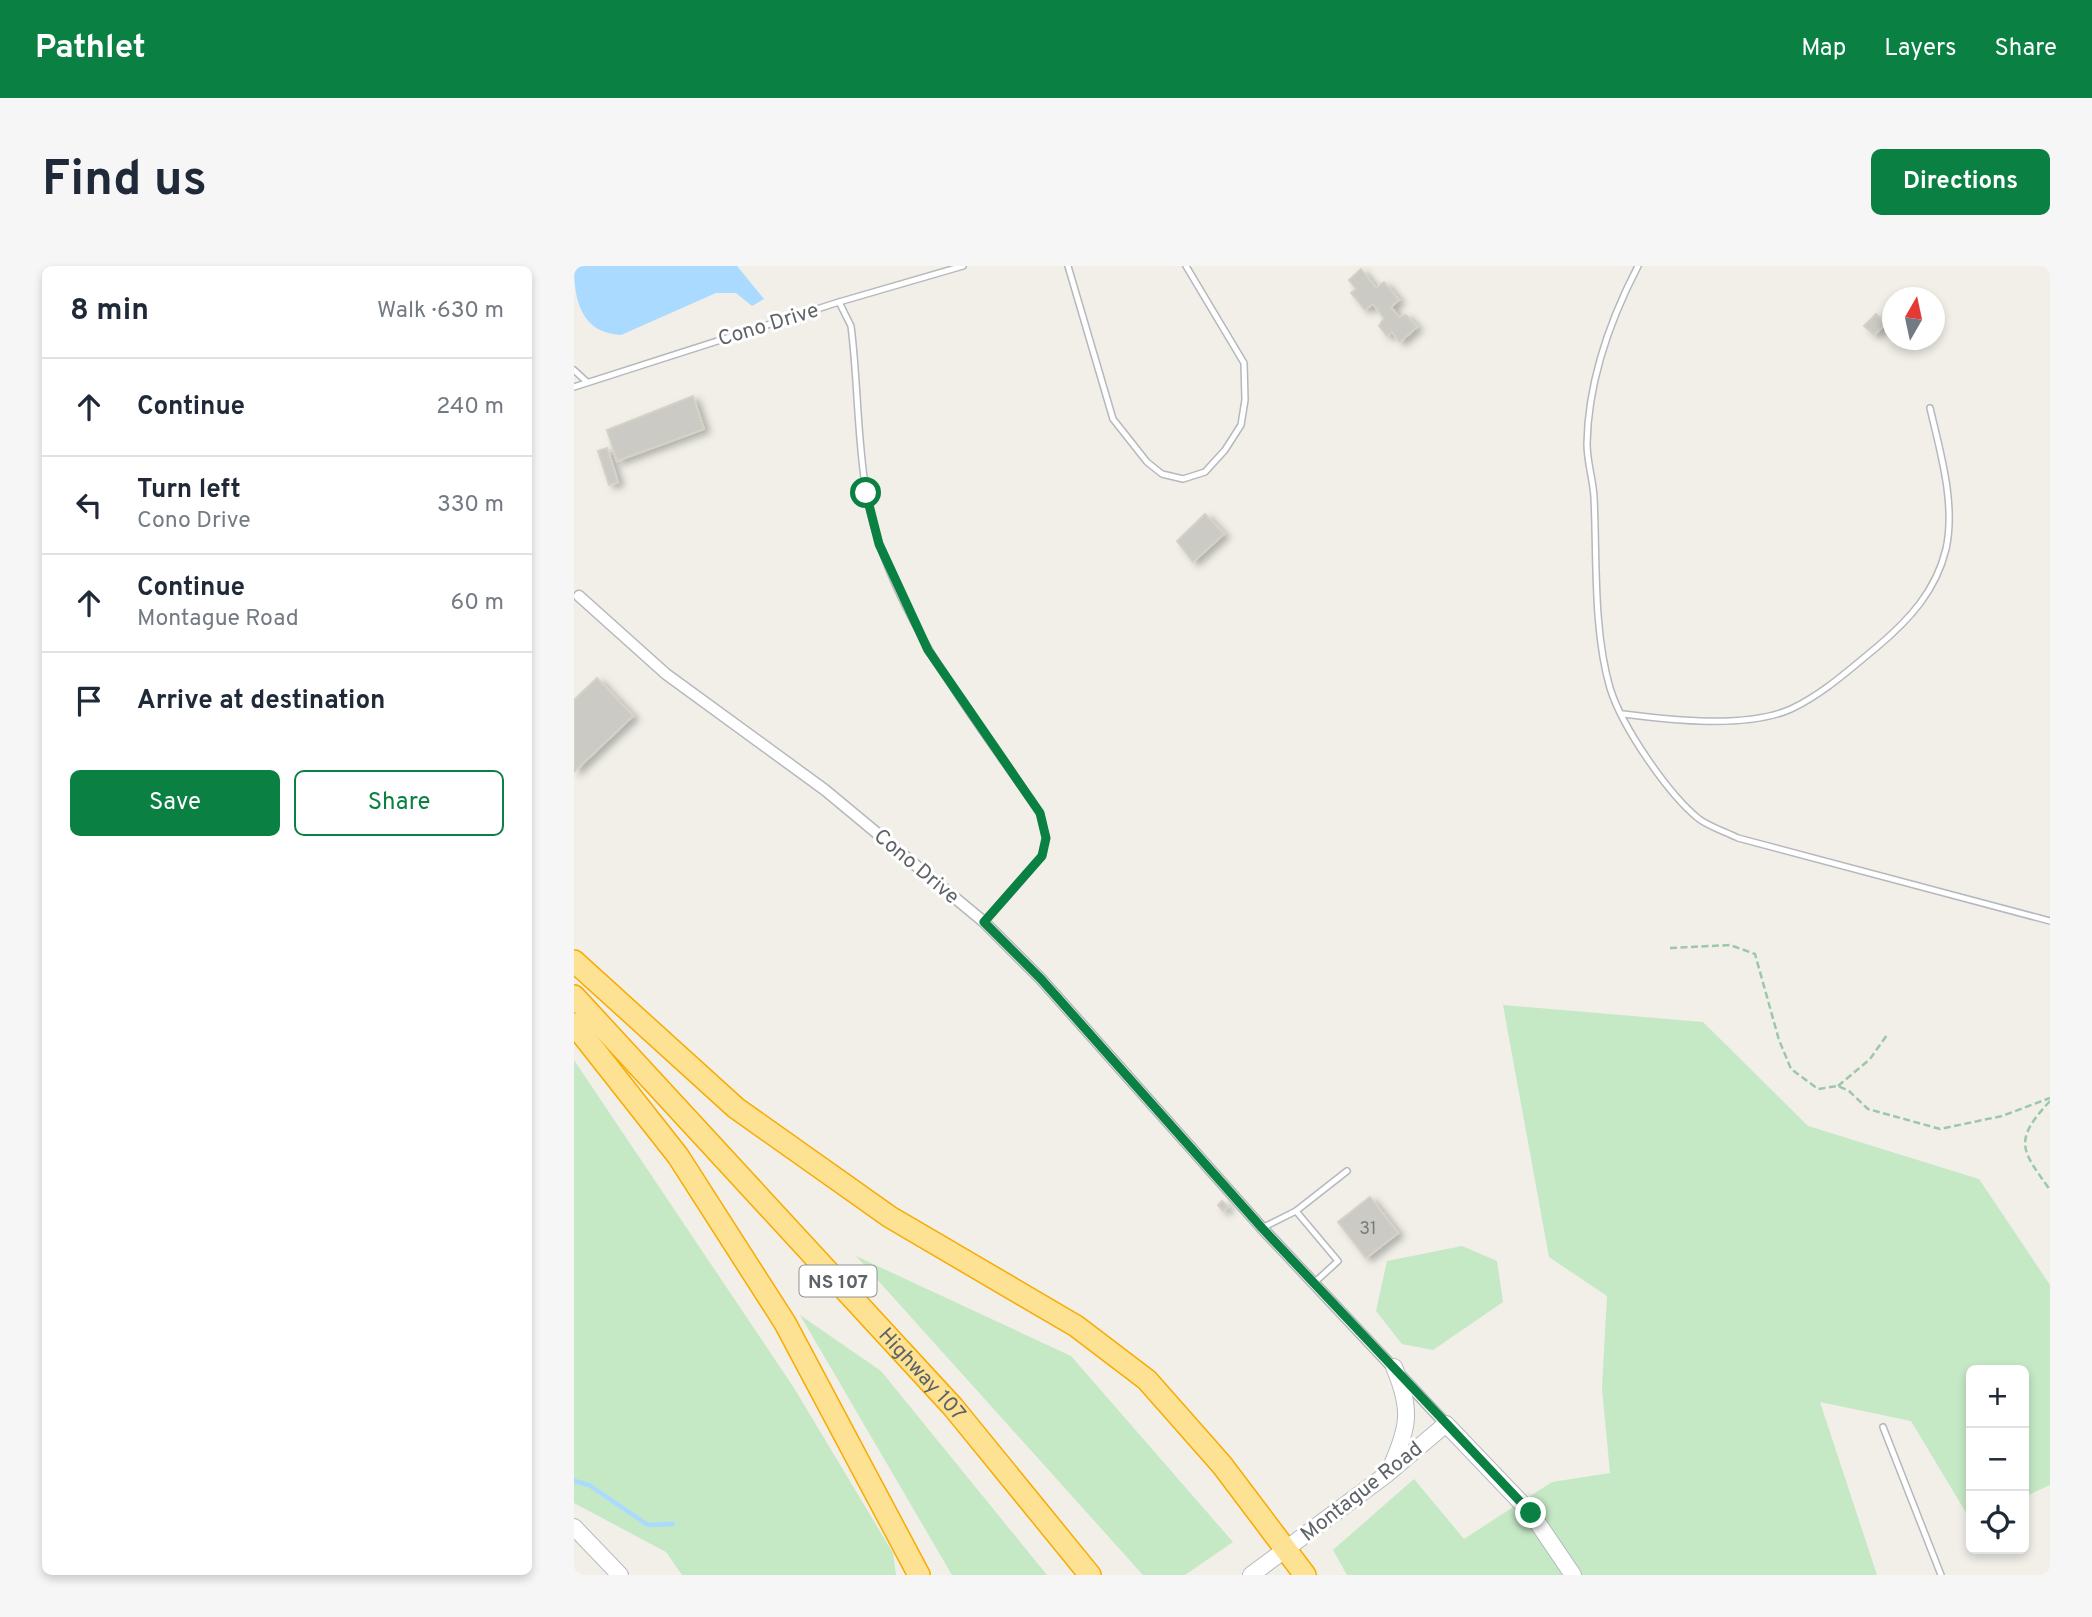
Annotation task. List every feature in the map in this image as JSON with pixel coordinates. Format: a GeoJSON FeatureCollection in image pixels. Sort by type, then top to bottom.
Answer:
{"type":"FeatureCollection","features":[{"type":"Feature","properties":{"kind":"highway"},"geometry":{"type":"LineString","coordinates":[[574,961],[736,1108],[890,1217],[1076,1326],[1121,1358],[1147,1380],[1222,1465],[1305,1575]]}},
{"type":"Feature","properties":{"kind":"highway","name":"Highway 107"},"geometry":{"type":"LineString","coordinates":[[574,996],[953,1407],[1090,1575]]}},
{"type":"Feature","properties":{"kind":"highway"},"geometry":{"type":"LineString","coordinates":[[574,1024],[678,1156],[785,1323],[919,1575]]}},
{"type":"Feature","properties":{"kind":"street","name":"Cono Drive"},"geometry":{"type":"LineString","coordinates":[[576,594],[666,674],[825,790],[984,922],[1041,979],[1262,1228],[1446,1424]]}},
{"type":"Feature","properties":{"kind":"street"},"geometry":{"type":"LineString","coordinates":[[1387,1474],[1404,1438],[1408,1420],[1404,1390],[1394,1367]]}},
{"type":"Feature","properties":{"kind":"street","name":"Montague Road"},"geometry":{"type":"LineString","coordinates":[[1251,1575],[1387,1474],[1446,1424]]}},
{"type":"Feature","properties":{"kind":"street"},"geometry":{"type":"LineString","coordinates":[[1446,1424],[1531,1513],[1573,1575]]}},
{"type":"Feature","properties":{"kind":"street"},"geometry":{"type":"LineString","coordinates":[[574,1527],[620,1575]]}},
{"type":"Feature","properties":{"kind":"lane","name":"Cono Drive"},"geometry":{"type":"LineString","coordinates":[[574,387],[839,302],[963,266]]}},
{"type":"Feature","properties":{"kind":"lane"},"geometry":{"type":"LineString","coordinates":[[1068,266],[1113,419],[1147,462],[1162,474],[1183,479],[1206,472],[1241,425],[1246,377],[1244,363],[1186,266]]}},
{"type":"Feature","properties":{"kind":"lane"},"geometry":{"type":"LineString","coordinates":[[1638,266],[1616,313],[1600,363],[1587,442],[1594,495],[1598,613],[1610,689],[1645,756],[1669,790],[1701,820],[1738,838],[2050,921]]}},
{"type":"Feature","properties":{"kind":"lane"},"geometry":{"type":"LineString","coordinates":[[839,302],[851,326],[866,493],[879,544],[928,650],[1040,813],[1046,838],[1042,856],[984,922]]}},
{"type":"Feature","properties":{"kind":"lane"},"geometry":{"type":"LineString","coordinates":[[574,370],[587,382]]}},
{"type":"Feature","properties":{"kind":"lane"},"geometry":{"type":"LineString","coordinates":[[1623,714],[1688,722],[1760,717],[1790,710],[1841,676],[1909,621],[1926,596],[1945,549],[1948,523],[1944,470],[1930,408]]}},
{"type":"Feature","properties":{"kind":"lane"},"geometry":{"type":"LineString","coordinates":[[1262,1228],[1296,1211],[1347,1171]]}},
{"type":"Feature","properties":{"kind":"lane"},"geometry":{"type":"LineString","coordinates":[[1296,1211],[1338,1261],[1314,1283]]}},
{"type":"Feature","properties":{"kind":"lane"},"geometry":{"type":"LineString","coordinates":[[1883,1427],[1941,1575]]}},
{"type":"Feature","properties":{"kind":"path"},"geometry":{"type":"LineString","coordinates":[[1670,948],[1730,944],[1755,954],[1779,1040],[1791,1069],[1818,1089],[1838,1086],[1870,1059],[1887,1035]]}},
{"type":"Feature","properties":{"kind":"path"},"geometry":{"type":"LineString","coordinates":[[1838,1086],[1849,1091],[1868,1110],[1940,1129],[2002,1116],[2050,1099]]}},
{"type":"Feature","properties":{"kind":"path"},"geometry":{"type":"LineString","coordinates":[[2050,1099],[2024,1143],[2025,1153],[2050,1190]]}},
{"type":"Feature","properties":{"kind":"green space"},"geometry":{"type":"Polygon","coordinates":[[[1503,1005],[1703,1022],[1808,1126],[1979,1179],[2050,1285],[2050,1485],[2029,1495],[2029,1365],[1966,1365],[1966,1513],[1911,1421],[1820,1402],[1877,1575],[1347,1575],[1333,1550],[1414,1479],[1464,1539],[1552,1482],[1610,1473],[1602,1388],[1607,1296],[1549,1257],[1503,1005]]]}},
{"type":"Feature","properties":{"kind":"green space"},"geometry":{"type":"Polygon","coordinates":[[[574,1060],[794,1388],[893,1553],[896,1575],[682,1575],[666,1552],[574,1503],[574,1060]]]}},
{"type":"Feature","properties":{"kind":"green space"},"geometry":{"type":"Polygon","coordinates":[[[1462,1246],[1497,1261],[1503,1302],[1433,1350],[1402,1344],[1376,1311],[1387,1261],[1462,1246]]]}},
{"type":"Feature","properties":{"kind":"green space"},"geometry":{"type":"Polygon","coordinates":[[[856,1256],[1071,1356],[1233,1542],[1185,1575],[1143,1575],[856,1256]]]}},
{"type":"Feature","properties":{"kind":"green space"},"geometry":{"type":"Polygon","coordinates":[[[800,1315],[881,1371],[1047,1575],[952,1575],[800,1315]]]}},
{"type":"Feature","properties":{"kind":"water"},"geometry":{"type":"Polygon","coordinates":[[[574,266],[737,266],[764,299],[752,306],[736,293],[716,293],[621,335],[607,333],[597,328],[582,312],[576,291],[574,266]]]}},
{"type":"Feature","properties":{"kind":"building"},"geometry":{"type":"Polygon","coordinates":[[[1361,269],[1376,288],[1384,282],[1399,300],[1391,307],[1399,317],[1406,315],[1417,327],[1400,342],[1392,332],[1387,336],[1379,326],[1384,318],[1373,304],[1365,310],[1351,293],[1356,289],[1349,280],[1361,269]]]}},
{"type":"Feature","properties":{"kind":"building"},"geometry":{"type":"Polygon","coordinates":[[[1876,314],[1882,321],[1882,328],[1874,335],[1864,326],[1876,314]]]}},
{"type":"Feature","properties":{"kind":"building"},"geometry":{"type":"Polygon","coordinates":[[[693,396],[704,429],[617,461],[607,430],[693,396]]]}},
{"type":"Feature","properties":{"kind":"building"},"geometry":{"type":"Polygon","coordinates":[[[607,448],[618,482],[609,485],[598,451],[607,448]]]}},
{"type":"Feature","properties":{"kind":"building"},"geometry":{"type":"Polygon","coordinates":[[[1205,514],[1224,534],[1193,562],[1177,541],[1205,514]]]}},
{"type":"Feature","properties":{"kind":"building"},"geometry":{"type":"Polygon","coordinates":[[[597,678],[633,716],[574,772],[574,700],[597,678]]]}},
{"type":"Feature","properties":{"kind":"building"},"geometry":{"type":"Polygon","coordinates":[[[1370,1197],[1398,1233],[1366,1258],[1338,1222],[1370,1197]]]}},
{"type":"Feature","properties":{"kind":"building"},"geometry":{"type":"Polygon","coordinates":[[[1222,1201],[1228,1207],[1223,1211],[1218,1205],[1222,1201]]]}},
{"type":"Feature","properties":{"kind":"waterway"},"geometry":{"type":"LineString","coordinates":[[574,1481],[589,1485],[648,1525],[673,1524]]}},
{"type":"Feature","properties":{"kind":"route"},"geometry":{"type":"LineString","coordinates":[[866,493],[879,544],[928,650],[1040,813],[1046,838],[1042,856],[984,922],[1041,979],[1262,1228],[1531,1513]]}}]}
